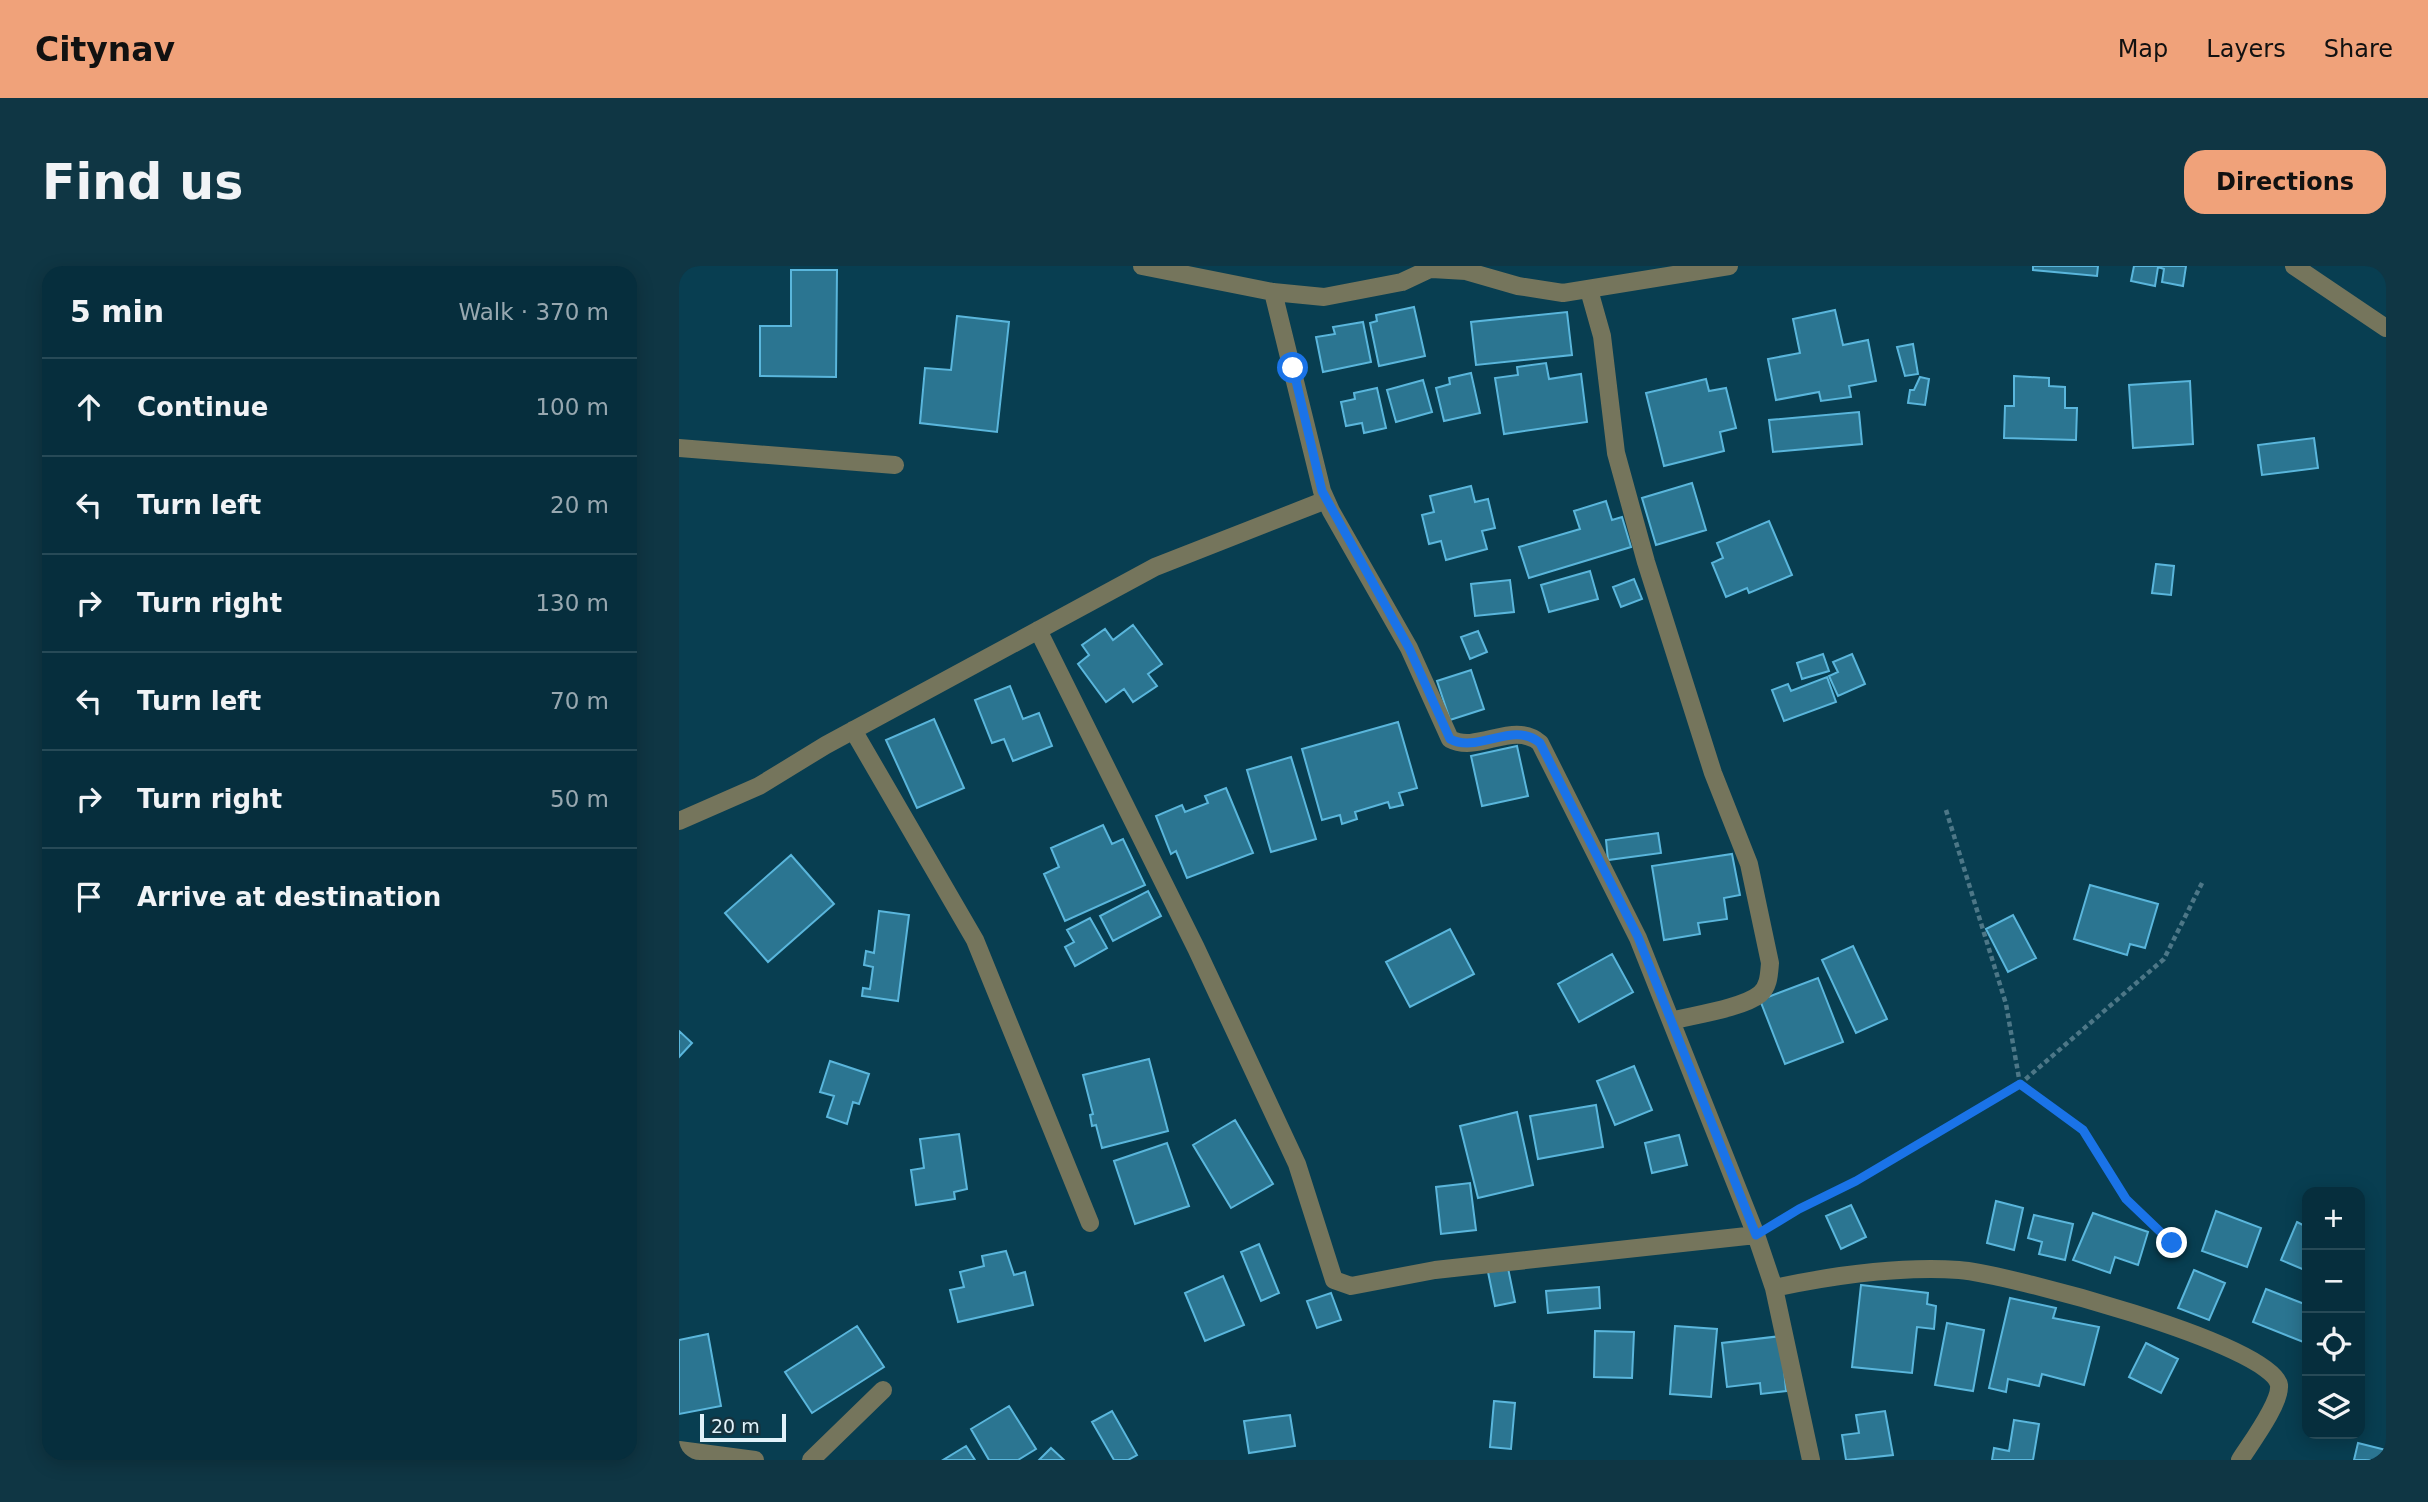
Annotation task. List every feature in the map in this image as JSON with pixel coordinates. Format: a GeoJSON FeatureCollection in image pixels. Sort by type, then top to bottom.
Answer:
{"type":"FeatureCollection","features":[{"type":"Feature","properties":{"kind":"street"},"geometry":{"type":"LineString","coordinates":[[1142,266],[1190,270],[1272,292],[1336,295],[1402,282],[1434,267],[1466,271],[1518,286],[1563,293],[1729,266]]}},
{"type":"Feature","properties":{"kind":"street"},"geometry":{"type":"LineString","coordinates":[[2294,266],[2386,328]]}},
{"type":"Feature","properties":{"kind":"street"},"geometry":{"type":"LineString","coordinates":[[1589,290],[1602,336],[1616,453],[1646,562],[1713,774],[1749,864],[1770,963],[1769,979],[1762,992],[1750,1000],[1671,1021]]}},
{"type":"Feature","properties":{"kind":"street"},"geometry":{"type":"LineString","coordinates":[[1272,292],[1326,500],[1409,648],[1450,739],[1465,742],[1518,733],[1531,736],[1540,743],[1638,937],[1756,1235],[1774,1288],[1811,1460]]}},
{"type":"Feature","properties":{"kind":"street"},"geometry":{"type":"LineString","coordinates":[[679,448],[895,464]]}},
{"type":"Feature","properties":{"kind":"street"},"geometry":{"type":"LineString","coordinates":[[679,821],[759,786],[853,730],[1156,567],[1326,500]]}},
{"type":"Feature","properties":{"kind":"street"},"geometry":{"type":"LineString","coordinates":[[1038,630],[1196,948],[1297,1164],[1334,1280],[1351,1286],[1435,1270],[1756,1235]]}},
{"type":"Feature","properties":{"kind":"street"},"geometry":{"type":"LineString","coordinates":[[853,730],[975,940],[1090,1223]]}},
{"type":"Feature","properties":{"kind":"street"},"geometry":{"type":"LineString","coordinates":[[1774,1288],[1829,1277],[1907,1269],[1962,1270],[2161,1320],[2231,1348],[2274,1374],[2279,1386],[2277,1399],[2240,1460]]}},
{"type":"Feature","properties":{"kind":"street"},"geometry":{"type":"LineString","coordinates":[[811,1460],[883,1390]]}},
{"type":"Feature","properties":{"kind":"street"},"geometry":{"type":"LineString","coordinates":[[679,1450],[755,1460]]}},
{"type":"Feature","properties":{"kind":"path"},"geometry":{"type":"LineString","coordinates":[[1947,810],[2006,1004],[2020,1084],[2083,1130],[2126,1199],[2172,1243]]}},
{"type":"Feature","properties":{"kind":"path"},"geometry":{"type":"LineString","coordinates":[[1756,1235],[1799,1209],[1856,1181],[2020,1084],[2164,959],[2203,881]]}},
{"type":"Feature","properties":{"kind":"building"},"geometry":{"type":"Polygon","coordinates":[[[2033,266],[2098,266],[2097,276],[2033,270],[2033,266]]]}},
{"type":"Feature","properties":{"kind":"building"},"geometry":{"type":"Polygon","coordinates":[[[2134,266],[2186,266],[2183,286],[2162,282],[2164,269],[2158,267],[2155,286],[2131,281],[2134,266]]]}},
{"type":"Feature","properties":{"kind":"building"},"geometry":{"type":"Polygon","coordinates":[[[791,270],[837,270],[836,377],[760,376],[760,326],[791,326],[791,270]]]}},
{"type":"Feature","properties":{"kind":"building"},"geometry":{"type":"Polygon","coordinates":[[[1414,307],[1425,356],[1379,366],[1370,323],[1377,321],[1376,315],[1414,307]]]}},
{"type":"Feature","properties":{"kind":"building"},"geometry":{"type":"Polygon","coordinates":[[[1835,310],[1843,345],[1868,340],[1876,381],[1849,386],[1851,397],[1821,401],[1819,392],[1776,400],[1768,359],[1800,353],[1793,319],[1835,310]]]}},
{"type":"Feature","properties":{"kind":"building"},"geometry":{"type":"Polygon","coordinates":[[[1567,312],[1572,355],[1476,365],[1471,322],[1567,312]]]}},
{"type":"Feature","properties":{"kind":"building"},"geometry":{"type":"Polygon","coordinates":[[[957,316],[1009,322],[997,432],[920,423],[925,368],[951,370],[957,316]]]}},
{"type":"Feature","properties":{"kind":"building"},"geometry":{"type":"Polygon","coordinates":[[[1363,322],[1371,362],[1323,372],[1316,337],[1335,334],[1333,327],[1363,322]]]}},
{"type":"Feature","properties":{"kind":"building"},"geometry":{"type":"Polygon","coordinates":[[[1913,344],[1918,374],[1905,376],[1897,347],[1913,344]]]}},
{"type":"Feature","properties":{"kind":"building"},"geometry":{"type":"Polygon","coordinates":[[[1546,363],[1549,379],[1581,374],[1587,422],[1504,434],[1495,378],[1518,375],[1517,367],[1546,363]]]}},
{"type":"Feature","properties":{"kind":"building"},"geometry":{"type":"Polygon","coordinates":[[[1471,373],[1480,413],[1444,421],[1436,388],[1450,384],[1449,378],[1471,373]]]}},
{"type":"Feature","properties":{"kind":"building"},"geometry":{"type":"Polygon","coordinates":[[[2014,376],[2049,378],[2049,386],[2065,387],[2065,408],[2077,408],[2076,440],[2004,438],[2005,406],[2014,406],[2014,376]]]}},
{"type":"Feature","properties":{"kind":"building"},"geometry":{"type":"Polygon","coordinates":[[[1920,377],[1929,379],[1925,405],[1908,403],[1910,390],[1914,390],[1920,377]]]}},
{"type":"Feature","properties":{"kind":"building"},"geometry":{"type":"Polygon","coordinates":[[[1706,379],[1709,391],[1726,388],[1736,428],[1720,432],[1724,451],[1664,466],[1646,393],[1706,379]]]}},
{"type":"Feature","properties":{"kind":"building"},"geometry":{"type":"Polygon","coordinates":[[[1423,380],[1432,412],[1396,422],[1387,390],[1423,380]]]}},
{"type":"Feature","properties":{"kind":"building"},"geometry":{"type":"Polygon","coordinates":[[[2190,381],[2193,444],[2133,448],[2129,385],[2190,381]]]}},
{"type":"Feature","properties":{"kind":"building"},"geometry":{"type":"Polygon","coordinates":[[[1377,388],[1386,428],[1364,433],[1362,423],[1346,426],[1341,402],[1355,399],[1354,393],[1377,388]]]}},
{"type":"Feature","properties":{"kind":"building"},"geometry":{"type":"Polygon","coordinates":[[[1859,412],[1862,444],[1773,452],[1769,420],[1859,412]]]}},
{"type":"Feature","properties":{"kind":"building"},"geometry":{"type":"Polygon","coordinates":[[[2314,438],[2318,468],[2262,475],[2258,445],[2314,438]]]}},
{"type":"Feature","properties":{"kind":"building"},"geometry":{"type":"Polygon","coordinates":[[[1692,483],[1706,530],[1656,545],[1642,498],[1692,483]]]}},
{"type":"Feature","properties":{"kind":"building"},"geometry":{"type":"Polygon","coordinates":[[[1471,486],[1475,502],[1488,499],[1495,528],[1482,531],[1487,549],[1446,560],[1441,541],[1429,544],[1422,515],[1434,512],[1430,496],[1471,486]]]}},
{"type":"Feature","properties":{"kind":"building"},"geometry":{"type":"Polygon","coordinates":[[[1606,501],[1612,520],[1622,517],[1631,547],[1529,578],[1519,547],[1580,529],[1574,511],[1606,501]]]}},
{"type":"Feature","properties":{"kind":"building"},"geometry":{"type":"Polygon","coordinates":[[[1769,521],[1792,575],[1749,593],[1747,588],[1726,597],[1712,563],[1723,558],[1717,543],[1769,521]]]}},
{"type":"Feature","properties":{"kind":"building"},"geometry":{"type":"Polygon","coordinates":[[[2156,564],[2174,566],[2171,595],[2152,593],[2156,564]]]}},
{"type":"Feature","properties":{"kind":"building"},"geometry":{"type":"Polygon","coordinates":[[[1590,571],[1598,599],[1549,612],[1541,585],[1590,571]]]}},
{"type":"Feature","properties":{"kind":"building"},"geometry":{"type":"Polygon","coordinates":[[[1634,579],[1642,599],[1621,607],[1613,587],[1634,579]]]}},
{"type":"Feature","properties":{"kind":"building"},"geometry":{"type":"Polygon","coordinates":[[[1510,580],[1514,612],[1475,616],[1471,584],[1510,580]]]}},
{"type":"Feature","properties":{"kind":"building"},"geometry":{"type":"Polygon","coordinates":[[[1133,625],[1162,664],[1148,674],[1157,686],[1133,702],[1124,689],[1106,702],[1078,664],[1089,655],[1082,645],[1105,629],[1113,640],[1133,625]]]}},
{"type":"Feature","properties":{"kind":"building"},"geometry":{"type":"Polygon","coordinates":[[[1478,631],[1487,652],[1470,659],[1461,637],[1478,631]]]}},
{"type":"Feature","properties":{"kind":"building"},"geometry":{"type":"Polygon","coordinates":[[[1823,654],[1829,671],[1802,679],[1797,663],[1823,654]]]}},
{"type":"Feature","properties":{"kind":"building"},"geometry":{"type":"Polygon","coordinates":[[[1852,654],[1865,684],[1838,696],[1829,676],[1838,672],[1833,662],[1852,654]]]}},
{"type":"Feature","properties":{"kind":"building"},"geometry":{"type":"Polygon","coordinates":[[[1471,670],[1484,709],[1450,720],[1437,681],[1471,670]]]}},
{"type":"Feature","properties":{"kind":"building"},"geometry":{"type":"Polygon","coordinates":[[[1827,677],[1836,702],[1784,721],[1772,690],[1788,684],[1791,691],[1827,677]]]}},
{"type":"Feature","properties":{"kind":"building"},"geometry":{"type":"Polygon","coordinates":[[[1010,686],[1023,719],[1039,713],[1052,746],[1013,761],[1004,739],[992,743],[975,700],[1010,686]]]}},
{"type":"Feature","properties":{"kind":"building"},"geometry":{"type":"Polygon","coordinates":[[[934,719],[964,788],[917,808],[886,740],[934,719]]]}},
{"type":"Feature","properties":{"kind":"building"},"geometry":{"type":"Polygon","coordinates":[[[1398,722],[1417,788],[1399,793],[1403,805],[1390,808],[1388,802],[1355,812],[1357,819],[1342,824],[1340,815],[1322,820],[1302,749],[1398,722]]]}},
{"type":"Feature","properties":{"kind":"building"},"geometry":{"type":"Polygon","coordinates":[[[1517,746],[1528,796],[1482,806],[1471,756],[1517,746]]]}},
{"type":"Feature","properties":{"kind":"building"},"geometry":{"type":"Polygon","coordinates":[[[1291,757],[1316,839],[1271,852],[1247,770],[1291,757]]]}},
{"type":"Feature","properties":{"kind":"building"},"geometry":{"type":"Polygon","coordinates":[[[1226,788],[1253,853],[1187,878],[1176,851],[1171,854],[1156,816],[1182,805],[1185,812],[1208,803],[1205,796],[1226,788]]]}},
{"type":"Feature","properties":{"kind":"building"},"geometry":{"type":"Polygon","coordinates":[[[1103,825],[1112,844],[1123,839],[1145,885],[1065,921],[1044,874],[1059,867],[1051,848],[1103,825]]]}},
{"type":"Feature","properties":{"kind":"building"},"geometry":{"type":"Polygon","coordinates":[[[1658,833],[1661,853],[1608,860],[1606,840],[1658,833]]]}},
{"type":"Feature","properties":{"kind":"building"},"geometry":{"type":"Polygon","coordinates":[[[1732,854],[1740,895],[1724,898],[1727,919],[1698,923],[1700,934],[1664,940],[1652,866],[1732,854]]]}},
{"type":"Feature","properties":{"kind":"building"},"geometry":{"type":"Polygon","coordinates":[[[791,855],[834,904],[768,962],[725,913],[791,855]]]}},
{"type":"Feature","properties":{"kind":"building"},"geometry":{"type":"Polygon","coordinates":[[[2090,885],[2158,904],[2145,948],[2130,944],[2127,955],[2074,939],[2090,885]]]}},
{"type":"Feature","properties":{"kind":"building"},"geometry":{"type":"Polygon","coordinates":[[[1148,891],[1161,916],[1113,941],[1100,916],[1148,891]]]}},
{"type":"Feature","properties":{"kind":"building"},"geometry":{"type":"Polygon","coordinates":[[[879,911],[909,915],[898,1001],[862,996],[863,988],[870,989],[873,967],[864,965],[866,951],[874,953],[879,911]]]}},
{"type":"Feature","properties":{"kind":"building"},"geometry":{"type":"Polygon","coordinates":[[[2013,915],[2036,958],[2008,972],[1986,929],[2013,915]]]}},
{"type":"Feature","properties":{"kind":"building"},"geometry":{"type":"Polygon","coordinates":[[[1090,918],[1107,948],[1075,966],[1065,947],[1074,942],[1067,930],[1090,918]]]}},
{"type":"Feature","properties":{"kind":"building"},"geometry":{"type":"Polygon","coordinates":[[[1450,929],[1474,974],[1410,1007],[1386,962],[1450,929]]]}},
{"type":"Feature","properties":{"kind":"building"},"geometry":{"type":"Polygon","coordinates":[[[1853,946],[1887,1019],[1856,1033],[1822,960],[1853,946]]]}},
{"type":"Feature","properties":{"kind":"building"},"geometry":{"type":"Polygon","coordinates":[[[1612,954],[1633,992],[1579,1022],[1558,984],[1612,954]]]}},
{"type":"Feature","properties":{"kind":"building"},"geometry":{"type":"Polygon","coordinates":[[[1818,978],[1843,1042],[1785,1064],[1760,1000],[1818,978]]]}},
{"type":"Feature","properties":{"kind":"building"},"geometry":{"type":"Polygon","coordinates":[[[679,1031],[692,1043],[679,1057],[679,1031]]]}},
{"type":"Feature","properties":{"kind":"building"},"geometry":{"type":"Polygon","coordinates":[[[1149,1059],[1168,1131],[1102,1148],[1096,1125],[1092,1126],[1090,1115],[1093,1114],[1083,1075],[1149,1059]]]}},
{"type":"Feature","properties":{"kind":"building"},"geometry":{"type":"Polygon","coordinates":[[[830,1061],[869,1074],[859,1104],[853,1102],[847,1124],[827,1117],[834,1096],[820,1092],[830,1061]]]}},
{"type":"Feature","properties":{"kind":"building"},"geometry":{"type":"Polygon","coordinates":[[[1634,1066],[1652,1110],[1615,1125],[1597,1081],[1634,1066]]]}},
{"type":"Feature","properties":{"kind":"building"},"geometry":{"type":"Polygon","coordinates":[[[1596,1105],[1603,1147],[1538,1159],[1530,1116],[1596,1105]]]}},
{"type":"Feature","properties":{"kind":"building"},"geometry":{"type":"Polygon","coordinates":[[[1517,1112],[1533,1185],[1478,1198],[1460,1126],[1517,1112]]]}},
{"type":"Feature","properties":{"kind":"building"},"geometry":{"type":"Polygon","coordinates":[[[1235,1120],[1273,1184],[1231,1208],[1193,1145],[1235,1120]]]}},
{"type":"Feature","properties":{"kind":"building"},"geometry":{"type":"Polygon","coordinates":[[[959,1134],[967,1189],[954,1192],[955,1199],[916,1205],[911,1170],[924,1168],[920,1139],[959,1134]]]}},
{"type":"Feature","properties":{"kind":"building"},"geometry":{"type":"Polygon","coordinates":[[[1679,1135],[1687,1165],[1652,1173],[1645,1143],[1679,1135]]]}},
{"type":"Feature","properties":{"kind":"building"},"geometry":{"type":"Polygon","coordinates":[[[1167,1143],[1189,1206],[1135,1224],[1114,1161],[1167,1143]]]}},
{"type":"Feature","properties":{"kind":"building"},"geometry":{"type":"Polygon","coordinates":[[[1470,1183],[1476,1230],[1441,1234],[1436,1187],[1470,1183]]]}},
{"type":"Feature","properties":{"kind":"building"},"geometry":{"type":"Polygon","coordinates":[[[1996,1201],[2023,1208],[2014,1250],[1987,1243],[1996,1201]]]}},
{"type":"Feature","properties":{"kind":"building"},"geometry":{"type":"Polygon","coordinates":[[[1851,1205],[1866,1237],[1841,1249],[1826,1216],[1851,1205]]]}},
{"type":"Feature","properties":{"kind":"building"},"geometry":{"type":"Polygon","coordinates":[[[2216,1211],[2261,1228],[2247,1267],[2202,1251],[2216,1211]]]}},
{"type":"Feature","properties":{"kind":"building"},"geometry":{"type":"Polygon","coordinates":[[[2093,1213],[2148,1232],[2138,1265],[2115,1257],[2110,1273],[2073,1260],[2093,1213]]]}},
{"type":"Feature","properties":{"kind":"building"},"geometry":{"type":"Polygon","coordinates":[[[2034,1215],[2073,1224],[2065,1260],[2039,1254],[2042,1242],[2028,1238],[2034,1215]]]}},
{"type":"Feature","properties":{"kind":"building"},"geometry":{"type":"Polygon","coordinates":[[[2297,1222],[2302,1224],[2302,1269],[2281,1260],[2297,1222]]]}},
{"type":"Feature","properties":{"kind":"building"},"geometry":{"type":"Polygon","coordinates":[[[1259,1244],[1279,1293],[1261,1301],[1241,1252],[1259,1244]]]}},
{"type":"Feature","properties":{"kind":"building"},"geometry":{"type":"Polygon","coordinates":[[[1006,1251],[1014,1275],[1025,1272],[1033,1305],[958,1322],[950,1290],[964,1287],[960,1272],[984,1266],[982,1256],[1006,1251]]]}},
{"type":"Feature","properties":{"kind":"building"},"geometry":{"type":"Polygon","coordinates":[[[1508,1268],[1515,1302],[1495,1306],[1488,1272],[1508,1268]]]}},
{"type":"Feature","properties":{"kind":"building"},"geometry":{"type":"Polygon","coordinates":[[[2194,1270],[2225,1283],[2209,1320],[2178,1308],[2194,1270]]]}},
{"type":"Feature","properties":{"kind":"building"},"geometry":{"type":"Polygon","coordinates":[[[1223,1276],[1244,1325],[1205,1341],[1185,1293],[1223,1276]]]}},
{"type":"Feature","properties":{"kind":"building"},"geometry":{"type":"Polygon","coordinates":[[[1861,1285],[1928,1293],[1927,1304],[1936,1306],[1934,1329],[1917,1327],[1912,1373],[1852,1367],[1861,1285]]]}},
{"type":"Feature","properties":{"kind":"building"},"geometry":{"type":"Polygon","coordinates":[[[1599,1287],[1600,1308],[1548,1313],[1546,1291],[1599,1287]]]}},
{"type":"Feature","properties":{"kind":"building"},"geometry":{"type":"Polygon","coordinates":[[[2266,1289],[2302,1303],[2302,1341],[2253,1322],[2266,1289]]]}},
{"type":"Feature","properties":{"kind":"building"},"geometry":{"type":"Polygon","coordinates":[[[1331,1293],[1341,1320],[1317,1328],[1307,1301],[1331,1293]]]}},
{"type":"Feature","properties":{"kind":"building"},"geometry":{"type":"Polygon","coordinates":[[[2010,1298],[2056,1308],[2053,1318],[2099,1327],[2084,1385],[2042,1374],[2039,1386],[2008,1379],[2006,1392],[1989,1388],[2010,1298]]]}},
{"type":"Feature","properties":{"kind":"building"},"geometry":{"type":"Polygon","coordinates":[[[1947,1323],[1984,1330],[1973,1391],[1935,1385],[1947,1323]]]}},
{"type":"Feature","properties":{"kind":"building"},"geometry":{"type":"Polygon","coordinates":[[[857,1326],[884,1367],[812,1413],[785,1372],[857,1326]]]}},
{"type":"Feature","properties":{"kind":"building"},"geometry":{"type":"Polygon","coordinates":[[[1675,1326],[1717,1329],[1711,1397],[1670,1394],[1675,1326]]]}},
{"type":"Feature","properties":{"kind":"building"},"geometry":{"type":"Polygon","coordinates":[[[1595,1331],[1634,1332],[1632,1378],[1594,1377],[1595,1331]]]}},
{"type":"Feature","properties":{"kind":"building"},"geometry":{"type":"Polygon","coordinates":[[[708,1334],[721,1406],[679,1414],[679,1340],[708,1334]]]}},
{"type":"Feature","properties":{"kind":"building"},"geometry":{"type":"Polygon","coordinates":[[[1781,1336],[1786,1391],[1761,1394],[1760,1383],[1727,1387],[1722,1343],[1781,1336]]]}},
{"type":"Feature","properties":{"kind":"building"},"geometry":{"type":"Polygon","coordinates":[[[2146,1343],[2178,1359],[2161,1393],[2129,1377],[2146,1343]]]}},
{"type":"Feature","properties":{"kind":"building"},"geometry":{"type":"Polygon","coordinates":[[[1494,1401],[1515,1403],[1511,1449],[1490,1447],[1494,1401]]]}},
{"type":"Feature","properties":{"kind":"building"},"geometry":{"type":"Polygon","coordinates":[[[1009,1406],[1036,1449],[1018,1460],[989,1460],[971,1429],[1009,1406]]]}},
{"type":"Feature","properties":{"kind":"building"},"geometry":{"type":"Polygon","coordinates":[[[1112,1411],[1137,1455],[1128,1460],[1114,1460],[1092,1422],[1112,1411]]]}},
{"type":"Feature","properties":{"kind":"building"},"geometry":{"type":"Polygon","coordinates":[[[1885,1411],[1893,1455],[1846,1460],[1842,1435],[1859,1433],[1856,1415],[1885,1411]]]}},
{"type":"Feature","properties":{"kind":"building"},"geometry":{"type":"Polygon","coordinates":[[[1290,1415],[1295,1446],[1249,1453],[1244,1421],[1290,1415]]]}},
{"type":"Feature","properties":{"kind":"building"},"geometry":{"type":"Polygon","coordinates":[[[2014,1420],[2039,1424],[2033,1460],[1992,1460],[1994,1448],[2009,1451],[2014,1420]]]}},
{"type":"Feature","properties":{"kind":"building"},"geometry":{"type":"Polygon","coordinates":[[[2358,1443],[2386,1450],[2386,1460],[2354,1460],[2358,1443]]]}},
{"type":"Feature","properties":{"kind":"building"},"geometry":{"type":"Polygon","coordinates":[[[966,1446],[975,1460],[943,1460],[966,1446]]]}},
{"type":"Feature","properties":{"kind":"building"},"geometry":{"type":"Polygon","coordinates":[[[1051,1448],[1064,1460],[1039,1460],[1051,1448]]]}},
{"type":"Feature","properties":{"kind":"route"},"geometry":{"type":"LineString","coordinates":[[1293,368],[1322,491],[1409,648],[1439,721],[1450,739],[1465,742],[1518,733],[1531,736],[1540,743],[1638,937],[1756,1235],[1799,1209],[1856,1181],[1943,1126],[2020,1084],[2083,1130],[2126,1199],[2172,1243]]}}]}
